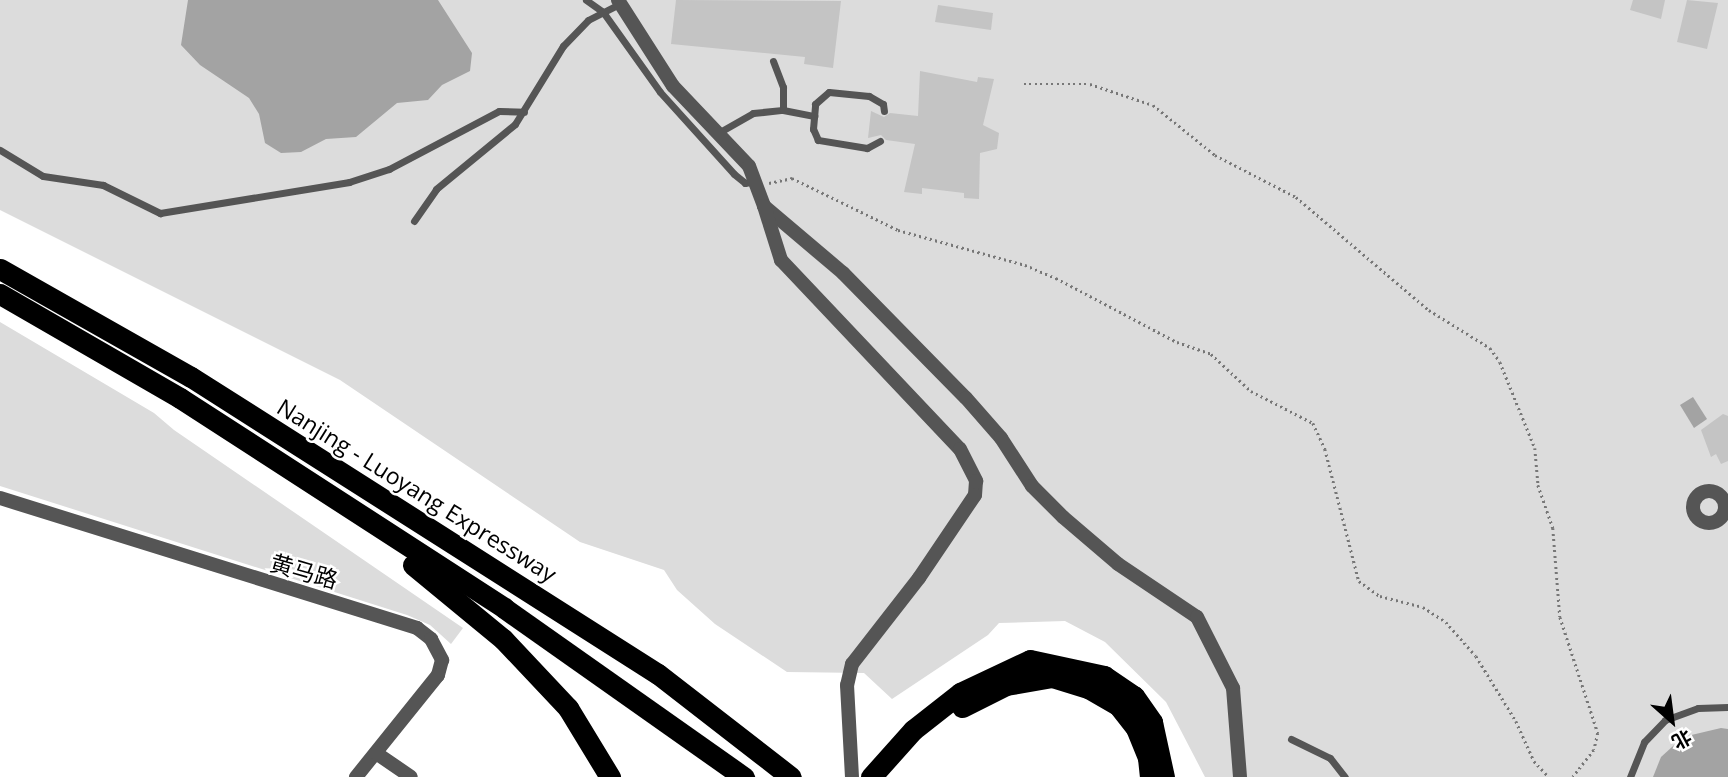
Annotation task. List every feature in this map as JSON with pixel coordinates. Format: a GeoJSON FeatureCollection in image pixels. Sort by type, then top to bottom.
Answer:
{"type":"FeatureCollection","features":[{"type":"Feature","properties":{"kind":"highway","name":"Nanjing - Luoyang Expressway"},"geometry":{"type":"LineString","coordinates":[[0,270],[191,377],[658,674],[791,777]]}},
{"type":"Feature","properties":{"kind":"highway"},"geometry":{"type":"LineString","coordinates":[[0,294],[188,406],[504,608],[744,777]]}},
{"type":"Feature","properties":{"kind":"highway"},"geometry":{"type":"LineString","coordinates":[[188,406],[432,579],[503,639],[568,708],[610,777]]}},
{"type":"Feature","properties":{"kind":"highway"},"geometry":{"type":"LineString","coordinates":[[890,777],[923,740],[962,707],[1030,660],[1104,676],[1134,696],[1153,722],[1164,777]]}},
{"type":"Feature","properties":{"kind":"highway"},"geometry":{"type":"LineString","coordinates":[[658,674],[810,777]]}},
{"type":"Feature","properties":{"kind":"highway"},"geometry":{"type":"LineString","coordinates":[[871,777],[914,730],[960,693],[1002,678],[1052,677],[1088,688],[1118,705],[1136,728],[1148,758],[1150,777]]}},
{"type":"Feature","properties":{"kind":"street"},"geometry":{"type":"LineString","coordinates":[[619,2],[673,86],[718,134],[758,183],[781,260],[960,449],[976,481],[975,495],[919,578],[852,664],[847,685],[852,777]]}},
{"type":"Feature","properties":{"kind":"street"},"geometry":{"type":"LineString","coordinates":[[764,206],[843,273],[966,398],[1001,439],[1032,486],[1063,517],[1118,564],[1197,617],[1219,653],[1233,688],[1240,777]]}},
{"type":"Feature","properties":{"kind":"street","name":"黄马路"},"geometry":{"type":"LineString","coordinates":[[0,498],[417,628],[440,651],[438,675],[356,777]]}},
{"type":"Feature","properties":{"kind":"street"},"geometry":{"type":"LineString","coordinates":[[376,752],[411,777]]}},
{"type":"Feature","properties":{"kind":"lane"},"geometry":{"type":"LineString","coordinates":[[586,0],[603,12],[660,92],[734,174],[745,183],[758,183]]}},
{"type":"Feature","properties":{"kind":"lane"},"geometry":{"type":"LineString","coordinates":[[414,221],[436,189],[524,111],[563,46],[588,20],[619,2]]}},
{"type":"Feature","properties":{"kind":"lane"},"geometry":{"type":"LineString","coordinates":[[773,61],[783,87],[783,110]]}},
{"type":"Feature","properties":{"kind":"lane"},"geometry":{"type":"LineString","coordinates":[[880,141],[867,148],[826,144],[815,136],[814,116],[818,98],[829,92],[869,96],[883,104],[884,111]]}},
{"type":"Feature","properties":{"kind":"lane"},"geometry":{"type":"LineString","coordinates":[[718,134],[753,113],[783,110],[814,116]]}},
{"type":"Feature","properties":{"kind":"lane"},"geometry":{"type":"LineString","coordinates":[[0,150],[43,176],[103,184],[160,213],[349,182],[389,169],[499,111],[524,111]]}},
{"type":"Feature","properties":{"kind":"lane"},"geometry":{"type":"LineString","coordinates":[[1630,777],[1644,742],[1665,720],[1698,708],[1728,707]]}},
{"type":"Feature","properties":{"kind":"lane"},"geometry":{"type":"LineString","coordinates":[[1291,739],[1330,758],[1345,777]]}},
{"type":"Feature","properties":{"kind":"path"},"geometry":{"type":"LineString","coordinates":[[1024,84],[1090,84],[1153,105],[1215,155],[1296,197],[1429,310],[1490,348],[1500,362],[1535,449],[1538,485],[1553,528],[1560,617],[1598,733],[1594,750],[1573,777]]}},
{"type":"Feature","properties":{"kind":"path"},"geometry":{"type":"LineString","coordinates":[[758,183],[792,177],[898,230],[1036,269],[1177,342],[1211,354],[1251,391],[1313,423],[1325,449],[1359,581],[1380,596],[1423,607],[1446,622],[1476,656],[1516,721],[1534,761],[1549,777]]}},
{"type":"Feature","properties":{"kind":"shaded area"},"geometry":{"type":"Polygon","coordinates":[[[0,0],[1728,0],[1728,777],[1205,777],[1166,702],[1105,642],[1065,621],[999,623],[988,635],[892,699],[864,673],[787,672],[715,624],[677,590],[664,570],[580,542],[340,380],[0,210],[0,0]]]}},
{"type":"Feature","properties":{"kind":"shaded area"},"geometry":{"type":"Polygon","coordinates":[[[188,0],[438,0],[472,53],[470,71],[442,85],[428,100],[397,103],[356,137],[326,139],[301,152],[281,153],[265,143],[259,114],[249,98],[200,65],[181,45],[188,0]]]}},
{"type":"Feature","properties":{"kind":"shaded area"},"geometry":{"type":"Polygon","coordinates":[[[0,322],[154,413],[174,430],[463,628],[451,644],[430,625],[407,615],[0,486],[0,322]]]}},
{"type":"Feature","properties":{"kind":"shaded area"},"geometry":{"type":"Polygon","coordinates":[[[1693,397],[1707,419],[1694,428],[1680,405],[1693,397]]]}},
{"type":"Feature","properties":{"kind":"shaded area"},"geometry":{"type":"Polygon","coordinates":[[[1721,728],[1728,729],[1728,777],[1653,777],[1661,757],[1683,737],[1721,728]]]}},
{"type":"Feature","properties":{"kind":"building"},"geometry":{"type":"Polygon","coordinates":[[[676,0],[841,1],[833,68],[804,64],[805,57],[671,44],[676,0]]]}},
{"type":"Feature","properties":{"kind":"building"},"geometry":{"type":"Polygon","coordinates":[[[1633,0],[1665,0],[1661,19],[1630,10],[1633,0]]]}},
{"type":"Feature","properties":{"kind":"building"},"geometry":{"type":"Polygon","coordinates":[[[1687,0],[1718,3],[1707,49],[1677,42],[1687,0]]]}},
{"type":"Feature","properties":{"kind":"building"},"geometry":{"type":"Polygon","coordinates":[[[938,5],[993,13],[991,30],[935,22],[938,5]]]}},
{"type":"Feature","properties":{"kind":"building"},"geometry":{"type":"Polygon","coordinates":[[[920,71],[977,82],[978,77],[994,79],[983,125],[999,133],[997,149],[980,153],[979,199],[964,198],[964,193],[922,188],[922,194],[904,192],[915,144],[886,140],[881,135],[868,138],[871,111],[884,117],[890,113],[918,116],[920,71]]]}},
{"type":"Feature","properties":{"kind":"building"},"geometry":{"type":"Polygon","coordinates":[[[1723,414],[1728,416],[1728,461],[1721,464],[1716,454],[1711,457],[1701,430],[1723,414]]]}}]}
